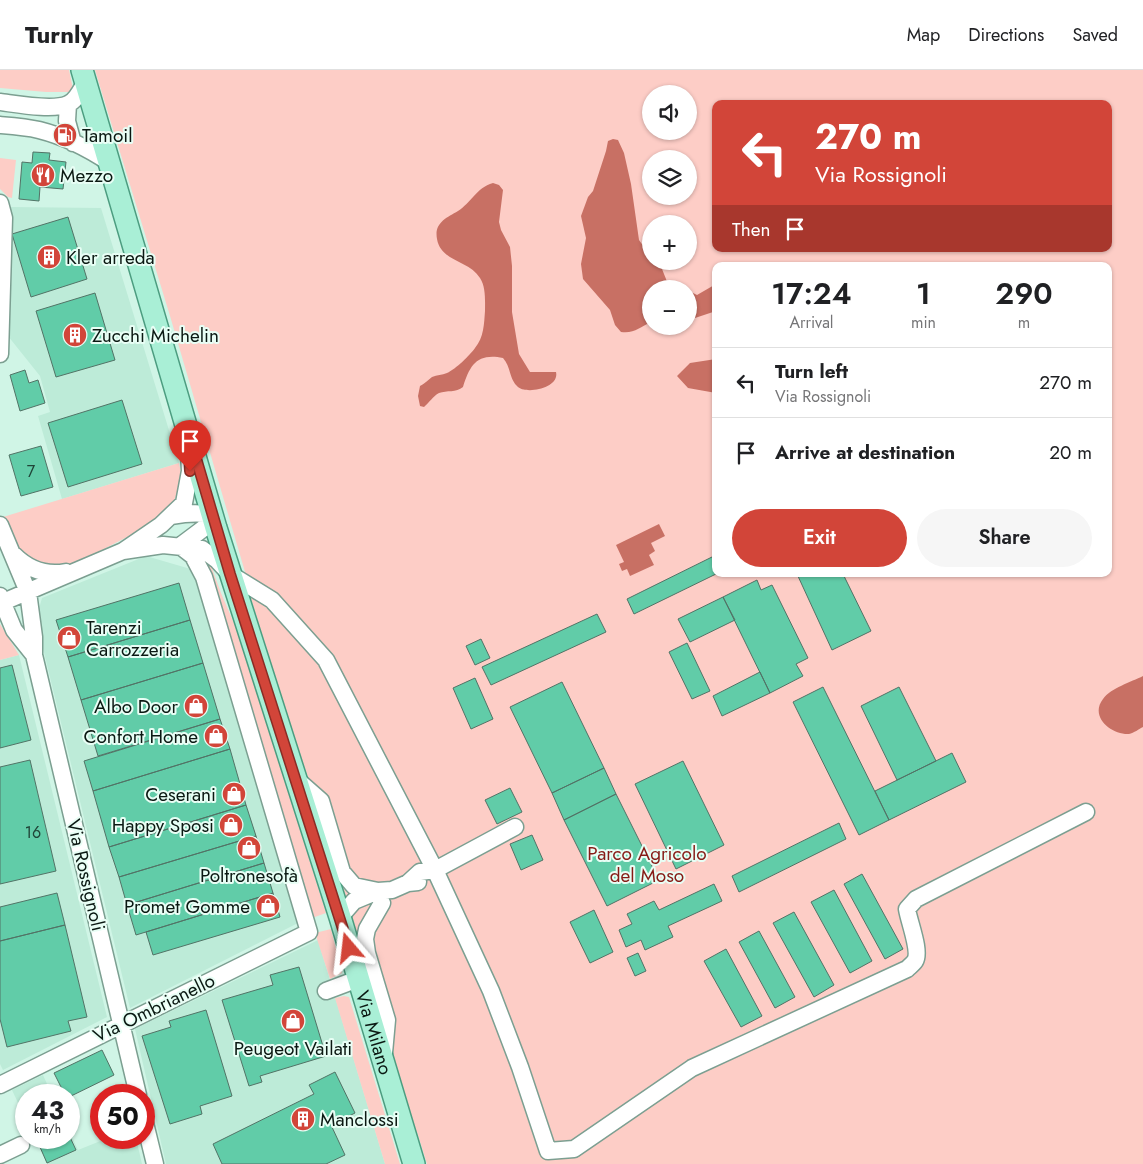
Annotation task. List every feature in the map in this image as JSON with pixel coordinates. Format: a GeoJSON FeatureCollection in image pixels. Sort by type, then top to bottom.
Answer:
{"type":"FeatureCollection","features":[{"type":"Feature","properties":{"kind":"main road","name":"Via Milano"},"geometry":{"type":"LineString","coordinates":[[84,76],[230,574],[340,917],[414,1164]]}},
{"type":"Feature","properties":{"kind":"street"},"geometry":{"type":"LineString","coordinates":[[0,102],[47,107],[68,104],[79,94],[84,76]]}},
{"type":"Feature","properties":{"kind":"street"},"geometry":{"type":"LineString","coordinates":[[68,104],[67,121],[72,143]]}},
{"type":"Feature","properties":{"kind":"street"},"geometry":{"type":"LineString","coordinates":[[0,125],[38,129],[96,154],[110,163]]}},
{"type":"Feature","properties":{"kind":"street"},"geometry":{"type":"LineString","coordinates":[[0,203],[4,218],[0,354]]}},
{"type":"Feature","properties":{"kind":"street","name":"Via Rossignoli"},"geometry":{"type":"LineString","coordinates":[[28,592],[123,551],[172,516],[184,503],[189,479],[188,431]]}},
{"type":"Feature","properties":{"kind":"street","name":"Via Rossignoli"},"geometry":{"type":"LineString","coordinates":[[172,516],[200,512],[213,516]]}},
{"type":"Feature","properties":{"kind":"street"},"geometry":{"type":"LineString","coordinates":[[180,546],[204,528],[213,516]]}},
{"type":"Feature","properties":{"kind":"street","name":"Via Rossignoli"},"geometry":{"type":"LineString","coordinates":[[0,525],[28,592],[34,638],[34,655],[135,1084]]}},
{"type":"Feature","properties":{"kind":"street","name":"Via Rossignoli"},"geometry":{"type":"LineString","coordinates":[[123,551],[163,544],[202,549],[217,560],[230,574],[272,600],[326,660],[435,870],[491,991],[520,1067],[548,1151],[574,1149],[692,1068],[907,970],[916,959],[917,946],[909,923],[907,909],[916,899],[1086,812]]}},
{"type":"Feature","properties":{"kind":"street","name":"Via Ombrianello"},"geometry":{"type":"LineString","coordinates":[[0,1085],[308,932],[204,577],[193,556],[180,546]]}},
{"type":"Feature","properties":{"kind":"street","name":"Via Rossignoli"},"geometry":{"type":"LineString","coordinates":[[10,551],[24,564],[38,572],[59,574],[83,569]]}},
{"type":"Feature","properties":{"kind":"street"},"geometry":{"type":"LineString","coordinates":[[1,599],[28,592]]}},
{"type":"Feature","properties":{"kind":"street","name":"Via Rossignoli"},"geometry":{"type":"LineString","coordinates":[[1,599],[14,630],[34,655]]}},
{"type":"Feature","properties":{"kind":"street"},"geometry":{"type":"LineString","coordinates":[[296,779],[321,801],[342,872],[354,886],[384,895]]}},
{"type":"Feature","properties":{"kind":"street"},"geometry":{"type":"LineString","coordinates":[[340,917],[354,901],[384,895],[408,883],[425,881],[435,870],[515,827]]}},
{"type":"Feature","properties":{"kind":"street"},"geometry":{"type":"LineString","coordinates":[[383,1061],[387,1020],[367,953],[365,939],[367,929],[384,895]]}},
{"type":"Feature","properties":{"kind":"street"},"geometry":{"type":"LineString","coordinates":[[326,992],[358,979]]}},
{"type":"Feature","properties":{"kind":"street"},"geometry":{"type":"LineString","coordinates":[[0,1155],[15,1148]]}},
{"type":"Feature","properties":{"kind":"street"},"geometry":{"type":"LineString","coordinates":[[151,1149],[154,1164]]}},
{"type":"Feature","properties":{"kind":"shaded area"},"geometry":{"type":"Polygon","coordinates":[[[618,140],[624,153],[631,184],[639,240],[642,244],[642,270],[662,270],[666,280],[642,280],[642,326],[626,332],[621,332],[615,325],[610,310],[583,279],[581,264],[586,238],[581,216],[588,197],[593,191],[608,141],[618,140]]]}},
{"type":"Feature","properties":{"kind":"shaded area"},"geometry":{"type":"Polygon","coordinates":[[[493,183],[499,185],[503,190],[499,222],[510,247],[512,312],[519,354],[530,372],[556,372],[556,378],[553,383],[541,389],[521,389],[514,383],[503,358],[487,357],[476,362],[472,367],[463,387],[439,393],[424,407],[420,406],[418,396],[420,386],[432,377],[451,371],[475,348],[483,330],[485,311],[485,294],[480,278],[475,272],[444,252],[437,239],[437,229],[445,219],[463,208],[482,188],[493,183]]]}},
{"type":"Feature","properties":{"kind":"shaded area"},"geometry":{"type":"Polygon","coordinates":[[[11,207],[101,208],[179,463],[62,499],[38,416],[50,412],[40,376],[8,336],[11,207]]]}},
{"type":"Feature","properties":{"kind":"shaded area"},"geometry":{"type":"Polygon","coordinates":[[[712,286],[712,312],[697,317],[697,295],[712,286]]]}},
{"type":"Feature","properties":{"kind":"shaded area"},"geometry":{"type":"Polygon","coordinates":[[[712,360],[712,392],[688,388],[677,376],[690,363],[712,360]]]}},
{"type":"Feature","properties":{"kind":"shaded area"},"geometry":{"type":"Polygon","coordinates":[[[659,524],[665,536],[651,543],[655,551],[649,555],[654,565],[630,576],[627,569],[622,571],[619,564],[624,562],[616,545],[659,524]]]}},
{"type":"Feature","properties":{"kind":"shaded area"},"geometry":{"type":"Polygon","coordinates":[[[146,556],[194,570],[298,923],[130,1008],[41,640],[37,616],[42,598],[146,556]]]}},
{"type":"Feature","properties":{"kind":"shaded area"},"geometry":{"type":"Polygon","coordinates":[[[19,655],[107,1017],[3,1070],[0,1064],[0,660],[19,655]]]}},
{"type":"Feature","properties":{"kind":"shaded area"},"geometry":{"type":"Polygon","coordinates":[[[1143,676],[1143,727],[1129,734],[1122,734],[1104,724],[1099,712],[1099,706],[1103,699],[1116,688],[1143,676]]]}},
{"type":"Feature","properties":{"kind":"shaded area"},"geometry":{"type":"Polygon","coordinates":[[[318,940],[385,1164],[166,1164],[155,1116],[155,1084],[148,1084],[135,1029],[318,940]]]}},
{"type":"Feature","properties":{"kind":"shaded area"},"geometry":{"type":"Polygon","coordinates":[[[43,1075],[47,1084],[24,1084],[43,1075]]]}},
{"type":"Feature","properties":{"kind":"shaded area"},"geometry":{"type":"Polygon","coordinates":[[[90,1145],[90,1149],[139,1149],[142,1164],[47,1164],[40,1149],[78,1150],[90,1145]]]}},
{"type":"Feature","properties":{"kind":"green space"},"geometry":{"type":"Polygon","coordinates":[[[0,70],[69,70],[73,89],[72,92],[46,92],[0,88],[0,70]]]}},
{"type":"Feature","properties":{"kind":"green space","name":"Parco Agricolo del Moso"},"geometry":{"type":"Polygon","coordinates":[[[95,70],[1143,70],[1143,1164],[427,1164],[417,1132],[412,1133],[390,1061],[391,1047],[249,592],[250,589],[170,316],[95,70]]]}},
{"type":"Feature","properties":{"kind":"green space"},"geometry":{"type":"Polygon","coordinates":[[[0,158],[16,160],[12,198],[8,197],[0,189],[0,158]]]}},
{"type":"Feature","properties":{"kind":"green space"},"geometry":{"type":"Polygon","coordinates":[[[179,463],[182,478],[173,504],[150,525],[81,561],[59,567],[41,565],[25,556],[13,545],[3,517],[179,463]]]}},
{"type":"Feature","properties":{"kind":"green space"},"geometry":{"type":"Polygon","coordinates":[[[200,559],[210,563],[239,635],[326,913],[312,918],[200,559]]]}},
{"type":"Feature","properties":{"kind":"green space"},"geometry":{"type":"Polygon","coordinates":[[[0,624],[19,655],[0,660],[0,624]]]}},
{"type":"Feature","properties":{"kind":"green space"},"geometry":{"type":"Polygon","coordinates":[[[331,929],[342,973],[330,979],[315,933],[331,929]]]}},
{"type":"Feature","properties":{"kind":"green space"},"geometry":{"type":"Polygon","coordinates":[[[349,997],[400,1164],[385,1164],[335,998],[349,997]]]}},
{"type":"Feature","properties":{"kind":"building","name":"Mezzo"},"geometry":{"type":"Polygon","coordinates":[[[33,152],[50,153],[49,160],[66,162],[63,189],[40,187],[39,201],[19,199],[22,162],[32,163],[33,152]]]}},
{"type":"Feature","properties":{"kind":"building","name":"Kler arreda"},"geometry":{"type":"Polygon","coordinates":[[[68,217],[87,279],[31,297],[12,234],[68,217]]]}},
{"type":"Feature","properties":{"kind":"building","name":"Zucchi Michelin"},"geometry":{"type":"Polygon","coordinates":[[[95,293],[115,360],[56,377],[36,311],[95,293]]]}},
{"type":"Feature","properties":{"kind":"building"},"geometry":{"type":"Polygon","coordinates":[[[25,370],[29,383],[38,380],[45,403],[20,411],[10,375],[25,370]]]}},
{"type":"Feature","properties":{"kind":"building"},"geometry":{"type":"Polygon","coordinates":[[[122,400],[142,464],[68,487],[48,423],[122,400]]]}},
{"type":"Feature","properties":{"kind":"building"},"geometry":{"type":"Polygon","coordinates":[[[41,446],[53,487],[21,496],[9,455],[41,446]]]}},
{"type":"Feature","properties":{"kind":"building"},"geometry":{"type":"Polygon","coordinates":[[[712,557],[712,576],[634,614],[627,599],[712,557]]]}},
{"type":"Feature","properties":{"kind":"building"},"geometry":{"type":"Polygon","coordinates":[[[798,577],[844,577],[871,631],[832,650],[798,577]]]}},
{"type":"Feature","properties":{"kind":"building"},"geometry":{"type":"Polygon","coordinates":[[[757,580],[761,590],[772,585],[808,658],[796,664],[803,676],[770,693],[723,597],[757,580]]]}},
{"type":"Feature","properties":{"kind":"building"},"geometry":{"type":"Polygon","coordinates":[[[179,583],[190,620],[68,657],[56,620],[179,583]]]}},
{"type":"Feature","properties":{"kind":"building"},"geometry":{"type":"Polygon","coordinates":[[[723,597],[735,620],[690,642],[678,619],[723,597]]]}},
{"type":"Feature","properties":{"kind":"building"},"geometry":{"type":"Polygon","coordinates":[[[597,614],[606,632],[491,685],[482,667],[597,614]]]}},
{"type":"Feature","properties":{"kind":"building"},"geometry":{"type":"Polygon","coordinates":[[[190,620],[203,663],[81,700],[68,657],[190,620]]]}},
{"type":"Feature","properties":{"kind":"building"},"geometry":{"type":"Polygon","coordinates":[[[481,639],[490,658],[475,665],[466,646],[481,639]]]}},
{"type":"Feature","properties":{"kind":"building"},"geometry":{"type":"Polygon","coordinates":[[[687,643],[710,691],[692,699],[669,652],[687,643]]]}},
{"type":"Feature","properties":{"kind":"building"},"geometry":{"type":"Polygon","coordinates":[[[203,663],[220,719],[98,756],[81,700],[203,663]]]}},
{"type":"Feature","properties":{"kind":"building"},"geometry":{"type":"Polygon","coordinates":[[[12,665],[31,740],[0,748],[0,668],[12,665]]]}},
{"type":"Feature","properties":{"kind":"building"},"geometry":{"type":"Polygon","coordinates":[[[760,672],[770,693],[722,716],[713,696],[760,672]]]}},
{"type":"Feature","properties":{"kind":"building"},"geometry":{"type":"Polygon","coordinates":[[[475,678],[493,719],[471,729],[453,688],[475,678]]]}},
{"type":"Feature","properties":{"kind":"building"},"geometry":{"type":"Polygon","coordinates":[[[562,682],[604,768],[552,793],[510,707],[562,682]]]}},
{"type":"Feature","properties":{"kind":"building"},"geometry":{"type":"Polygon","coordinates":[[[823,687],[889,820],[859,835],[793,702],[823,687]]]}},
{"type":"Feature","properties":{"kind":"building"},"geometry":{"type":"Polygon","coordinates":[[[899,687],[936,761],[897,780],[861,706],[899,687]]]}},
{"type":"Feature","properties":{"kind":"building"},"geometry":{"type":"Polygon","coordinates":[[[220,719],[230,749],[93,791],[84,761],[220,719]]]}},
{"type":"Feature","properties":{"kind":"building"},"geometry":{"type":"Polygon","coordinates":[[[230,749],[246,805],[109,847],[93,791],[230,749]]]}},
{"type":"Feature","properties":{"kind":"building"},"geometry":{"type":"Polygon","coordinates":[[[952,753],[966,782],[889,820],[875,791],[952,753]]]}},
{"type":"Feature","properties":{"kind":"building"},"geometry":{"type":"Polygon","coordinates":[[[30,760],[56,871],[0,884],[0,767],[30,760]]]}},
{"type":"Feature","properties":{"kind":"building"},"geometry":{"type":"Polygon","coordinates":[[[683,761],[724,845],[676,869],[635,784],[683,761]]]}},
{"type":"Feature","properties":{"kind":"building"},"geometry":{"type":"Polygon","coordinates":[[[604,768],[616,794],[564,820],[552,793],[604,768]]]}},
{"type":"Feature","properties":{"kind":"building"},"geometry":{"type":"Polygon","coordinates":[[[510,788],[522,812],[497,824],[485,800],[510,788]]]}},
{"type":"Feature","properties":{"kind":"building"},"geometry":{"type":"Polygon","coordinates":[[[616,794],[659,880],[607,906],[564,820],[616,794]]]}},
{"type":"Feature","properties":{"kind":"building"},"geometry":{"type":"Polygon","coordinates":[[[246,805],[256,836],[119,877],[109,847],[246,805]]]}},
{"type":"Feature","properties":{"kind":"building"},"geometry":{"type":"Polygon","coordinates":[[[839,823],[846,839],[739,892],[732,876],[839,823]]]}},
{"type":"Feature","properties":{"kind":"building"},"geometry":{"type":"Polygon","coordinates":[[[532,835],[543,860],[521,870],[510,844],[532,835]]]}},
{"type":"Feature","properties":{"kind":"building"},"geometry":{"type":"Polygon","coordinates":[[[256,836],[264,863],[127,905],[119,877],[256,836]]]}},
{"type":"Feature","properties":{"kind":"building"},"geometry":{"type":"Polygon","coordinates":[[[264,863],[273,893],[136,935],[127,905],[264,863]]]}},
{"type":"Feature","properties":{"kind":"building"},"geometry":{"type":"Polygon","coordinates":[[[862,874],[903,949],[885,959],[844,884],[862,874]]]}},
{"type":"Feature","properties":{"kind":"building"},"geometry":{"type":"Polygon","coordinates":[[[714,884],[722,901],[668,926],[673,937],[645,950],[641,940],[626,947],[619,930],[632,924],[627,914],[654,901],[659,910],[714,884]]]}},
{"type":"Feature","properties":{"kind":"building"},"geometry":{"type":"Polygon","coordinates":[[[834,890],[872,961],[850,973],[811,902],[834,890]]]}},
{"type":"Feature","properties":{"kind":"building"},"geometry":{"type":"Polygon","coordinates":[[[57,893],[65,925],[0,941],[0,907],[57,893]]]}},
{"type":"Feature","properties":{"kind":"building"},"geometry":{"type":"Polygon","coordinates":[[[273,893],[280,917],[153,955],[146,932],[273,893]]]}},
{"type":"Feature","properties":{"kind":"building"},"geometry":{"type":"Polygon","coordinates":[[[594,910],[613,952],[590,963],[570,922],[594,910]]]}},
{"type":"Feature","properties":{"kind":"building"},"geometry":{"type":"Polygon","coordinates":[[[794,912],[834,985],[814,997],[773,923],[794,912]]]}},
{"type":"Feature","properties":{"kind":"building"},"geometry":{"type":"Polygon","coordinates":[[[65,925],[87,1017],[68,1021],[71,1031],[7,1047],[0,1019],[0,941],[65,925]]]}},
{"type":"Feature","properties":{"kind":"building"},"geometry":{"type":"Polygon","coordinates":[[[759,931],[795,997],[775,1008],[739,942],[759,931]]]}},
{"type":"Feature","properties":{"kind":"building"},"geometry":{"type":"Polygon","coordinates":[[[726,949],[762,1016],[741,1027],[704,961],[726,949]]]}},
{"type":"Feature","properties":{"kind":"building"},"geometry":{"type":"Polygon","coordinates":[[[638,953],[646,971],[635,976],[627,958],[638,953]]]}},
{"type":"Feature","properties":{"kind":"building"},"geometry":{"type":"Polygon","coordinates":[[[299,967],[326,1056],[260,1076],[262,1082],[249,1086],[222,1000],[273,985],[270,975],[299,967]]]}},
{"type":"Feature","properties":{"kind":"building"},"geometry":{"type":"Polygon","coordinates":[[[206,1010],[232,1096],[200,1106],[202,1114],[170,1124],[142,1036],[171,1027],[169,1021],[206,1010]]]}},
{"type":"Feature","properties":{"kind":"building"},"geometry":{"type":"Polygon","coordinates":[[[102,1050],[114,1075],[96,1084],[90,1084],[90,1087],[80,1092],[80,1084],[60,1084],[54,1073],[102,1050]]]}},
{"type":"Feature","properties":{"kind":"building","name":"Manclossi"},"geometry":{"type":"Polygon","coordinates":[[[335,1072],[355,1113],[331,1125],[345,1155],[326,1164],[222,1164],[213,1144],[314,1094],[309,1085],[335,1072]]]}},
{"type":"Feature","properties":{"kind":"building"},"geometry":{"type":"Polygon","coordinates":[[[41,1149],[76,1149],[76,1150],[47,1163],[41,1149]]]}},
{"type":"Feature","properties":{"kind":"place","name":"Tamoil"},"geometry":{"type":"Point","coordinates":[65,135]}},
{"type":"Feature","properties":{"kind":"place","name":"Mezzo"},"geometry":{"type":"Point","coordinates":[43,175]}},
{"type":"Feature","properties":{"kind":"place","name":"Kler arreda"},"geometry":{"type":"Point","coordinates":[49,257]}},
{"type":"Feature","properties":{"kind":"place","name":"Zucchi Michelin"},"geometry":{"type":"Point","coordinates":[75,335]}},
{"type":"Feature","properties":{"kind":"place","name":"Tarenzi Carrozzeria"},"geometry":{"type":"Point","coordinates":[69,638]}},
{"type":"Feature","properties":{"kind":"place","name":"Albo Door"},"geometry":{"type":"Point","coordinates":[196,706]}},
{"type":"Feature","properties":{"kind":"place","name":"Confort Home"},"geometry":{"type":"Point","coordinates":[216,736]}},
{"type":"Feature","properties":{"kind":"place","name":"Ceserani"},"geometry":{"type":"Point","coordinates":[234,794]}},
{"type":"Feature","properties":{"kind":"place","name":"Happy Sposi"},"geometry":{"type":"Point","coordinates":[231,825]}},
{"type":"Feature","properties":{"kind":"place","name":"Poltronesofà"},"geometry":{"type":"Point","coordinates":[249,848]}},
{"type":"Feature","properties":{"kind":"place","name":"Promet Gomme"},"geometry":{"type":"Point","coordinates":[268,906]}},
{"type":"Feature","properties":{"kind":"place","name":"Peugeot Vailati"},"geometry":{"type":"Point","coordinates":[293,1021]}},
{"type":"Feature","properties":{"kind":"place","name":"Manclossi"},"geometry":{"type":"Point","coordinates":[303,1119]}},
{"type":"Feature","properties":{"kind":"route"},"geometry":{"type":"LineString","coordinates":[[190,471],[188,431],[230,574],[349,948]]}}]}
